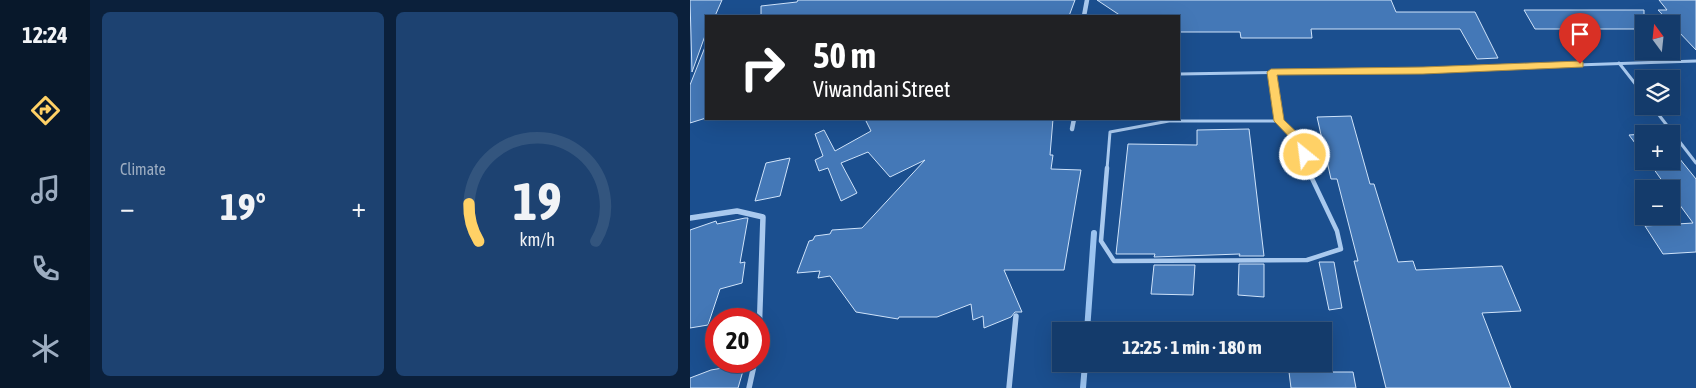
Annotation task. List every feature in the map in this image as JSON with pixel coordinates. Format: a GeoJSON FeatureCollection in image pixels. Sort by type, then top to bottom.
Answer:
{"type":"FeatureCollection","features":[{"type":"Feature","properties":{"kind":"street"},"geometry":{"type":"LineString","coordinates":[[1084,15],[1087,0]]}},
{"type":"Feature","properties":{"kind":"street"},"geometry":{"type":"LineString","coordinates":[[1072,129],[1074,120]]}},
{"type":"Feature","properties":{"kind":"street"},"geometry":{"type":"LineString","coordinates":[[690,218],[738,210],[754,212],[763,217],[760,308]]}},
{"type":"Feature","properties":{"kind":"street"},"geometry":{"type":"LineString","coordinates":[[1009,388],[1016,316]]}},
{"type":"Feature","properties":{"kind":"street"},"geometry":{"type":"LineString","coordinates":[[749,388],[752,373]]}},
{"type":"Feature","properties":{"kind":"lane"},"geometry":{"type":"LineString","coordinates":[[1180,74],[1423,70],[1696,61]]}},
{"type":"Feature","properties":{"kind":"lane"},"geometry":{"type":"LineString","coordinates":[[1619,63],[1635,83]]}},
{"type":"Feature","properties":{"kind":"lane"},"geometry":{"type":"LineString","coordinates":[[1271,72],[1279,121],[1302,143],[1307,167],[1337,231],[1341,249],[1307,260],[1114,261],[1101,241],[1110,132],[1169,121],[1279,121]]}},
{"type":"Feature","properties":{"kind":"lane"},"geometry":{"type":"LineString","coordinates":[[1659,115],[1696,163]]}},
{"type":"Feature","properties":{"kind":"building"},"geometry":{"type":"Polygon","coordinates":[[[690,0],[722,0],[715,15],[705,15],[705,36],[692,72],[690,0]]]}},
{"type":"Feature","properties":{"kind":"building"},"geometry":{"type":"Polygon","coordinates":[[[798,0],[1075,0],[1069,15],[761,15],[761,6],[797,2],[798,0]]]}},
{"type":"Feature","properties":{"kind":"building"},"geometry":{"type":"Polygon","coordinates":[[[1097,0],[1391,0],[1396,12],[1475,12],[1498,58],[1477,59],[1460,29],[1311,29],[1312,38],[1241,38],[1240,32],[1180,32],[1180,15],[1120,15],[1097,0]]]}},
{"type":"Feature","properties":{"kind":"building"},"geometry":{"type":"Polygon","coordinates":[[[1659,0],[1696,0],[1696,50],[1680,33],[1680,15],[1663,15],[1658,10],[1667,10],[1659,0]]]}},
{"type":"Feature","properties":{"kind":"building"},"geometry":{"type":"Polygon","coordinates":[[[1524,10],[1644,10],[1644,15],[1635,15],[1635,29],[1535,29],[1524,10]]]}},
{"type":"Feature","properties":{"kind":"building"},"geometry":{"type":"Polygon","coordinates":[[[705,47],[705,118],[690,123],[690,85],[705,47]]]}},
{"type":"Feature","properties":{"kind":"building"},"geometry":{"type":"Polygon","coordinates":[[[1351,116],[1370,184],[1374,184],[1398,262],[1413,261],[1416,270],[1502,266],[1521,311],[1482,313],[1511,388],[1386,388],[1354,261],[1358,261],[1337,179],[1331,179],[1317,117],[1351,116]]]}},
{"type":"Feature","properties":{"kind":"building"},"geometry":{"type":"Polygon","coordinates":[[[866,120],[1053,120],[1050,155],[1053,155],[1051,169],[1081,170],[1064,270],[1004,270],[1022,312],[1015,312],[1011,317],[984,328],[983,316],[973,320],[971,304],[937,317],[899,317],[898,319],[856,312],[830,276],[818,278],[820,271],[797,273],[809,241],[813,240],[815,236],[830,234],[832,230],[862,228],[925,160],[890,177],[868,152],[841,163],[857,193],[841,201],[828,168],[819,171],[815,160],[823,156],[815,134],[824,130],[835,151],[871,131],[866,120]]]}},
{"type":"Feature","properties":{"kind":"building"},"geometry":{"type":"Polygon","coordinates":[[[1249,129],[1264,256],[1239,256],[1240,254],[1154,257],[1155,254],[1116,254],[1128,144],[1197,145],[1197,130],[1249,129]]]}},
{"type":"Feature","properties":{"kind":"building"},"geometry":{"type":"Polygon","coordinates":[[[1629,135],[1635,135],[1635,143],[1629,135]]]}},
{"type":"Feature","properties":{"kind":"building"},"geometry":{"type":"Polygon","coordinates":[[[790,158],[780,196],[755,201],[766,163],[790,158]]]}},
{"type":"Feature","properties":{"kind":"building"},"geometry":{"type":"Polygon","coordinates":[[[1680,159],[1696,179],[1696,252],[1663,254],[1645,226],[1693,223],[1680,205],[1680,180],[1662,180],[1654,170],[1680,170],[1680,159]]]}},
{"type":"Feature","properties":{"kind":"building"},"geometry":{"type":"Polygon","coordinates":[[[748,218],[740,263],[745,262],[742,283],[720,289],[714,308],[705,308],[705,326],[690,328],[690,230],[716,221],[717,224],[748,218]]]}},
{"type":"Feature","properties":{"kind":"building"},"geometry":{"type":"Polygon","coordinates":[[[1319,262],[1334,262],[1342,308],[1329,310],[1319,262]]]}},
{"type":"Feature","properties":{"kind":"building"},"geometry":{"type":"Polygon","coordinates":[[[1239,264],[1264,264],[1264,297],[1238,295],[1239,264]]]}},
{"type":"Feature","properties":{"kind":"building"},"geometry":{"type":"Polygon","coordinates":[[[1154,265],[1195,265],[1193,295],[1151,294],[1154,265]]]}},
{"type":"Feature","properties":{"kind":"building"},"geometry":{"type":"Polygon","coordinates":[[[705,372],[742,373],[738,388],[690,388],[690,378],[705,372]]]}},
{"type":"Feature","properties":{"kind":"building"},"geometry":{"type":"Polygon","coordinates":[[[1289,372],[1353,372],[1356,388],[1291,388],[1289,372]]]}},
{"type":"Feature","properties":{"kind":"waterway"},"geometry":{"type":"LineString","coordinates":[[1088,322],[1094,233]]}},
{"type":"Feature","properties":{"kind":"waterway"},"geometry":{"type":"LineString","coordinates":[[1083,388],[1084,372]]}},
{"type":"Feature","properties":{"kind":"route"},"geometry":{"type":"LineString","coordinates":[[1305,155],[1302,143],[1279,121],[1271,72],[1423,70],[1580,64]]}}]}
